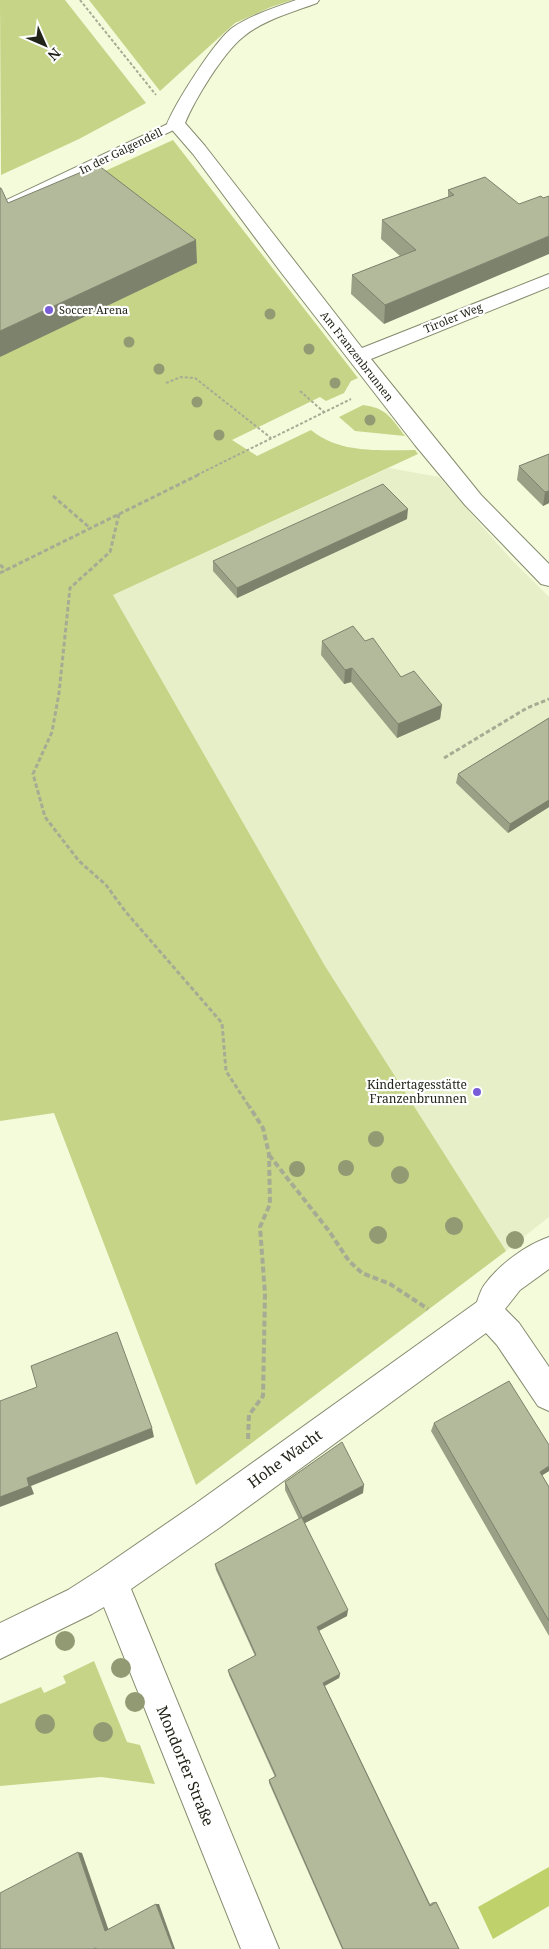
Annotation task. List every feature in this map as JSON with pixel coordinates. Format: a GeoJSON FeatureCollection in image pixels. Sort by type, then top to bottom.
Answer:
{"type":"FeatureCollection","features":[{"type":"Feature","properties":{"kind":"street"},"geometry":{"type":"LineString","coordinates":[[179,117],[225,44],[238,32],[267,16],[311,0]]}},
{"type":"Feature","properties":{"kind":"street","name":"Am Franzenbrunnen"},"geometry":{"type":"LineString","coordinates":[[179,117],[199,150],[287,268],[379,385],[473,500],[549,578]]}},
{"type":"Feature","properties":{"kind":"street","name":"Tiroler Weg"},"geometry":{"type":"LineString","coordinates":[[358,357],[549,280]]}},
{"type":"Feature","properties":{"kind":"street","name":"Hohe Wacht"},"geometry":{"type":"LineString","coordinates":[[0,1641],[80,1602],[208,1516],[488,1313],[495,1296],[509,1280],[549,1251]]}},
{"type":"Feature","properties":{"kind":"street"},"geometry":{"type":"LineString","coordinates":[[488,1313],[508,1334],[549,1395]]}},
{"type":"Feature","properties":{"kind":"street","name":"Mondorfer Straße"},"geometry":{"type":"LineString","coordinates":[[111,1582],[260,1949]]}},
{"type":"Feature","properties":{"kind":"lane","name":"In der Galgendell"},"geometry":{"type":"LineString","coordinates":[[0,208],[179,117]]}},
{"type":"Feature","properties":{"kind":"path"},"geometry":{"type":"LineString","coordinates":[[80,0],[168,110],[179,117]]}},
{"type":"Feature","properties":{"kind":"path"},"geometry":{"type":"LineString","coordinates":[[166,383],[181,377],[196,378],[271,438]]}},
{"type":"Feature","properties":{"kind":"path"},"geometry":{"type":"LineString","coordinates":[[0,573],[379,385]]}},
{"type":"Feature","properties":{"kind":"path"},"geometry":{"type":"LineString","coordinates":[[300,391],[324,412]]}},
{"type":"Feature","properties":{"kind":"path"},"geometry":{"type":"LineString","coordinates":[[53,496],[90,528]]}},
{"type":"Feature","properties":{"kind":"path"},"geometry":{"type":"LineString","coordinates":[[119,514],[110,552],[70,588],[52,732],[33,774],[45,817],[79,861],[106,885],[125,910],[222,1023],[226,1071],[263,1128],[269,1154],[270,1204],[260,1228],[265,1294],[263,1396],[249,1415],[248,1446]]}},
{"type":"Feature","properties":{"kind":"path"},"geometry":{"type":"LineString","coordinates":[[0,565],[6,570]]}},
{"type":"Feature","properties":{"kind":"path"},"geometry":{"type":"LineString","coordinates":[[444,758],[527,708],[549,699]]}},
{"type":"Feature","properties":{"kind":"path"},"geometry":{"type":"LineString","coordinates":[[269,1154],[324,1224],[349,1261],[362,1273],[390,1284],[428,1309]]}},
{"type":"Feature","properties":{"kind":"shaded area"},"geometry":{"type":"Polygon","coordinates":[[[0,0],[65,0],[146,103],[79,139],[1,175],[0,0]]]}},
{"type":"Feature","properties":{"kind":"shaded area"},"geometry":{"type":"Polygon","coordinates":[[[89,0],[292,0],[235,23],[160,91],[89,0]]]}},
{"type":"Feature","properties":{"kind":"shaded area"},"geometry":{"type":"Polygon","coordinates":[[[173,140],[358,378],[351,381],[344,393],[326,401],[320,397],[232,440],[257,456],[311,430],[322,438],[347,447],[374,450],[415,450],[418,454],[113,595],[325,966],[506,1251],[196,1485],[54,1113],[0,1121],[0,219],[173,140]]]}},
{"type":"Feature","properties":{"kind":"shaded area"},"geometry":{"type":"Polygon","coordinates":[[[363,405],[383,411],[405,436],[355,431],[339,417],[363,405]]]}},
{"type":"Feature","properties":{"kind":"shaded area"},"geometry":{"type":"Polygon","coordinates":[[[389,468],[439,477],[509,557],[549,597],[549,1217],[506,1251],[325,966],[113,595],[389,468]]]}},
{"type":"Feature","properties":{"kind":"shaded area"},"geometry":{"type":"Polygon","coordinates":[[[94,1661],[127,1742],[140,1745],[155,1784],[101,1777],[0,1786],[0,1704],[41,1687],[44,1693],[66,1683],[63,1676],[94,1661]]]}},
{"type":"Feature","properties":{"kind":"shaded area"},"geometry":{"type":"Polygon","coordinates":[[[549,1867],[549,1906],[493,1939],[478,1907],[549,1867]]]}},
{"type":"Feature","properties":{"kind":"building","name":"Soccer Arena"},"geometry":{"type":"Polygon","coordinates":[[[98,165],[196,240],[0,331],[0,188],[8,203],[98,165]]]}},
{"type":"Feature","properties":{"kind":"building"},"geometry":{"type":"Polygon","coordinates":[[[485,177],[519,204],[541,196],[543,198],[549,196],[549,236],[385,305],[352,275],[416,250],[382,220],[454,195],[448,190],[485,177]]]}},
{"type":"Feature","properties":{"kind":"building"},"geometry":{"type":"Polygon","coordinates":[[[549,454],[549,491],[545,492],[519,466],[549,454]]]}},
{"type":"Feature","properties":{"kind":"building"},"geometry":{"type":"Polygon","coordinates":[[[383,484],[408,509],[237,588],[213,561],[383,484]]]}},
{"type":"Feature","properties":{"kind":"building"},"geometry":{"type":"Polygon","coordinates":[[[353,626],[365,641],[373,638],[401,677],[414,671],[442,705],[398,724],[352,668],[345,670],[322,641],[353,626]]]}},
{"type":"Feature","properties":{"kind":"building"},"geometry":{"type":"Polygon","coordinates":[[[549,718],[549,800],[510,824],[458,774],[549,718]]]}},
{"type":"Feature","properties":{"kind":"building"},"geometry":{"type":"Polygon","coordinates":[[[117,1332],[152,1428],[27,1478],[29,1486],[0,1497],[0,1401],[37,1387],[31,1366],[117,1332]]]}},
{"type":"Feature","properties":{"kind":"building"},"geometry":{"type":"Polygon","coordinates":[[[509,1381],[549,1445],[549,1466],[540,1472],[549,1487],[549,1621],[434,1423],[509,1381]]]}},
{"type":"Feature","properties":{"kind":"building"},"geometry":{"type":"Polygon","coordinates":[[[342,1442],[364,1485],[302,1518],[348,1610],[317,1627],[340,1674],[323,1683],[430,1906],[436,1902],[459,1949],[343,1949],[269,1780],[276,1776],[228,1670],[256,1655],[215,1564],[302,1517],[285,1482],[342,1442]]]}},
{"type":"Feature","properties":{"kind":"building"},"geometry":{"type":"Polygon","coordinates":[[[78,1852],[105,1931],[156,1904],[173,1949],[0,1949],[0,1893],[78,1852]]]}},
{"type":"Feature","properties":{"kind":"place","name":"Soccer Arena"},"geometry":{"type":"Point","coordinates":[49,310]}},
{"type":"Feature","properties":{"kind":"place","name":"Kindertagesstätte Franzenbrunnen"},"geometry":{"type":"Point","coordinates":[477,1092]}}]}
